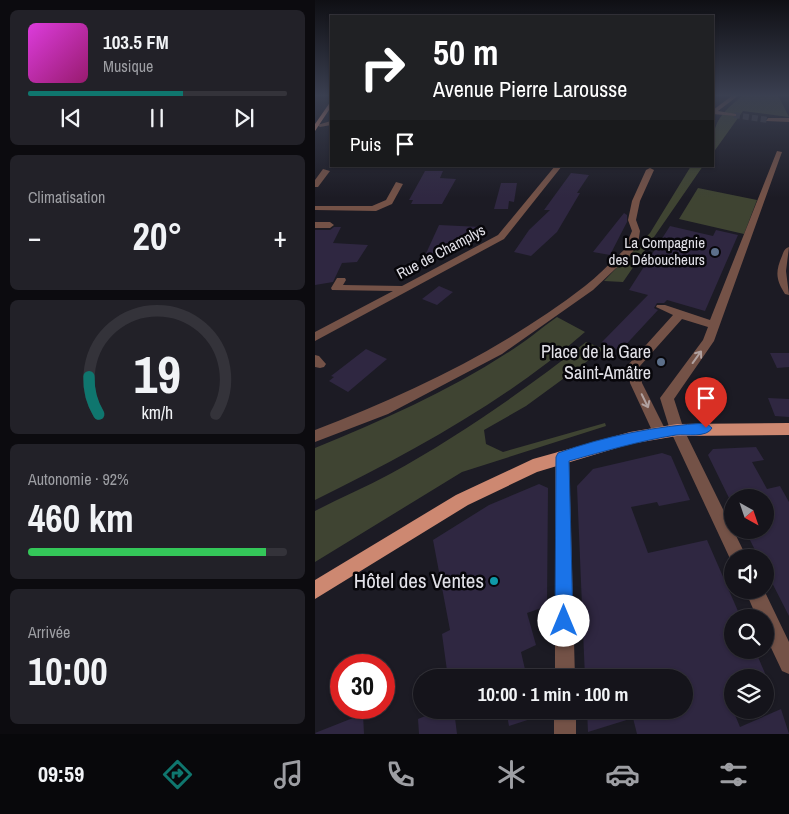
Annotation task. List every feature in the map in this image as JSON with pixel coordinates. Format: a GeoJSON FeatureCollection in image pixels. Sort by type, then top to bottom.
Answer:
{"type":"FeatureCollection","features":[{"type":"Feature","properties":{"kind":"main road"},"geometry":{"type":"LineString","coordinates":[[315,590],[462,500],[533,466],[630,438],[677,430],[789,429]]}},
{"type":"Feature","properties":{"kind":"street"},"geometry":{"type":"LineString","coordinates":[[734,549],[677,430],[667,398],[708,341],[779,152]]}},
{"type":"Feature","properties":{"kind":"street","name":"Rue de Champlys"},"geometry":{"type":"LineString","coordinates":[[315,337],[501,237],[558,167]]}},
{"type":"Feature","properties":{"kind":"street"},"geometry":{"type":"LineString","coordinates":[[315,436],[383,410],[498,351],[589,288],[628,252],[633,244],[636,231],[632,220],[636,201],[650,170]]}},
{"type":"Feature","properties":{"kind":"street"},"geometry":{"type":"LineString","coordinates":[[315,185],[326,171]]}},
{"type":"Feature","properties":{"kind":"street"},"geometry":{"type":"LineString","coordinates":[[315,208],[373,209],[389,202],[399,184]]}},
{"type":"Feature","properties":{"kind":"street"},"geometry":{"type":"LineString","coordinates":[[315,225],[330,225]]}},
{"type":"Feature","properties":{"kind":"street"},"geometry":{"type":"LineString","coordinates":[[789,250],[781,272],[781,282],[789,292]]}},
{"type":"Feature","properties":{"kind":"street"},"geometry":{"type":"LineString","coordinates":[[341,280],[336,288],[388,287],[404,289]]}},
{"type":"Feature","properties":{"kind":"street"},"geometry":{"type":"LineString","coordinates":[[661,307],[715,325]]}},
{"type":"Feature","properties":{"kind":"street"},"geometry":{"type":"LineString","coordinates":[[660,433],[636,383],[635,365],[680,314]]}},
{"type":"Feature","properties":{"kind":"street"},"geometry":{"type":"LineString","coordinates":[[563,457],[565,669]]}},
{"type":"Feature","properties":{"kind":"street"},"geometry":{"type":"LineString","coordinates":[[758,599],[789,664]]}},
{"type":"Feature","properties":{"kind":"street"},"geometry":{"type":"LineString","coordinates":[[565,719],[565,734]]}},
{"type":"Feature","properties":{"kind":"green space"},"geometry":{"type":"Polygon","coordinates":[[[715,129],[730,129],[714,152],[715,129]]]}},
{"type":"Feature","properties":{"kind":"green space"},"geometry":{"type":"Polygon","coordinates":[[[690,167],[702,167],[623,282],[604,281],[650,233],[690,167]]]}},
{"type":"Feature","properties":{"kind":"green space"},"geometry":{"type":"Polygon","coordinates":[[[698,188],[757,200],[744,234],[679,219],[698,188]]]}},
{"type":"Feature","properties":{"kind":"green space"},"geometry":{"type":"Polygon","coordinates":[[[557,317],[585,332],[522,381],[456,425],[386,464],[315,500],[315,448],[437,393],[513,349],[557,317]]]}},
{"type":"Feature","properties":{"kind":"green space"},"geometry":{"type":"Polygon","coordinates":[[[586,342],[604,349],[526,406],[484,430],[486,444],[503,452],[605,423],[606,426],[462,472],[315,562],[315,511],[390,474],[441,444],[515,395],[586,342]]]}},
{"type":"Feature","properties":{"kind":"building"},"geometry":{"type":"Polygon","coordinates":[[[425,171],[443,171],[440,178],[456,179],[442,204],[411,204],[413,200],[409,200],[425,171]]]}},
{"type":"Feature","properties":{"kind":"building"},"geometry":{"type":"Polygon","coordinates":[[[571,173],[589,175],[577,193],[580,193],[557,232],[531,256],[514,252],[529,230],[550,210],[544,210],[571,173]]]}},
{"type":"Feature","properties":{"kind":"building"},"geometry":{"type":"Polygon","coordinates":[[[501,183],[517,183],[514,202],[509,201],[508,209],[494,209],[501,183]]]}},
{"type":"Feature","properties":{"kind":"building"},"geometry":{"type":"Polygon","coordinates":[[[624,213],[627,215],[627,222],[610,255],[593,252],[624,213]]]}},
{"type":"Feature","properties":{"kind":"building"},"geometry":{"type":"Polygon","coordinates":[[[439,225],[481,227],[477,240],[457,240],[418,271],[439,225]]]}},
{"type":"Feature","properties":{"kind":"building"},"geometry":{"type":"Polygon","coordinates":[[[670,226],[713,236],[716,230],[738,235],[705,311],[667,300],[664,303],[657,303],[654,308],[658,310],[620,351],[602,342],[648,295],[629,290],[670,226]]]}},
{"type":"Feature","properties":{"kind":"building"},"geometry":{"type":"Polygon","coordinates":[[[334,227],[341,227],[333,243],[368,245],[357,262],[342,263],[333,282],[315,285],[315,230],[330,230],[334,227]]]}},
{"type":"Feature","properties":{"kind":"building"},"geometry":{"type":"Polygon","coordinates":[[[439,286],[453,292],[437,305],[422,299],[439,286]]]}},
{"type":"Feature","properties":{"kind":"building"},"geometry":{"type":"Polygon","coordinates":[[[366,349],[387,359],[348,392],[329,381],[334,377],[331,376],[366,349]]]}},
{"type":"Feature","properties":{"kind":"building"},"geometry":{"type":"Polygon","coordinates":[[[770,353],[789,353],[789,367],[777,368],[770,353]]]}},
{"type":"Feature","properties":{"kind":"building"},"geometry":{"type":"Polygon","coordinates":[[[768,398],[789,399],[789,417],[775,416],[768,398]]]}},
{"type":"Feature","properties":{"kind":"building"},"geometry":{"type":"Polygon","coordinates":[[[756,447],[764,460],[752,462],[767,489],[725,489],[708,455],[713,449],[756,447]]]}},
{"type":"Feature","properties":{"kind":"building"},"geometry":{"type":"Polygon","coordinates":[[[662,453],[671,456],[690,500],[659,506],[657,502],[631,507],[648,553],[707,540],[724,579],[724,599],[733,599],[737,609],[724,609],[724,659],[759,659],[763,669],[724,669],[724,719],[737,719],[740,727],[758,719],[774,719],[774,712],[781,709],[789,734],[637,734],[633,719],[693,719],[693,669],[585,669],[577,486],[593,469],[662,453]]]}},
{"type":"Feature","properties":{"kind":"building","name":"Hôtel des Ventes"},"geometry":{"type":"Polygon","coordinates":[[[539,484],[548,488],[547,606],[527,613],[536,645],[521,652],[525,669],[447,669],[442,634],[450,630],[433,540],[489,505],[539,484]]]}},
{"type":"Feature","properties":{"kind":"building"},"geometry":{"type":"Polygon","coordinates":[[[780,486],[789,502],[789,616],[774,587],[774,549],[754,549],[750,539],[774,539],[774,489],[767,489],[780,486]]]}},
{"type":"Feature","properties":{"kind":"building"},"geometry":{"type":"Polygon","coordinates":[[[350,719],[363,719],[364,734],[315,733],[350,719]]]}},
{"type":"Feature","properties":{"kind":"building"},"geometry":{"type":"Polygon","coordinates":[[[418,719],[455,719],[457,734],[419,734],[418,719]]]}},
{"type":"Feature","properties":{"kind":"building"},"geometry":{"type":"Polygon","coordinates":[[[508,719],[531,719],[509,726],[508,719]]]}},
{"type":"Feature","properties":{"kind":"building"},"geometry":{"type":"Polygon","coordinates":[[[587,719],[630,719],[588,732],[587,719]]]}},
{"type":"Feature","properties":{"kind":"place","name":"La Compagnie des Déboucheurs"},"geometry":{"type":"Point","coordinates":[715,252]}},
{"type":"Feature","properties":{"kind":"place","name":"Place de la Gare Saint-Amâtre"},"geometry":{"type":"Point","coordinates":[661,362]}},
{"type":"Feature","properties":{"kind":"place","name":"Hôtel des Ventes"},"geometry":{"type":"Point","coordinates":[494,581]}},
{"type":"Feature","properties":{"kind":"route"},"geometry":{"type":"LineString","coordinates":[[564,621],[563,457],[630,438],[677,430],[706,428]]}}]}
